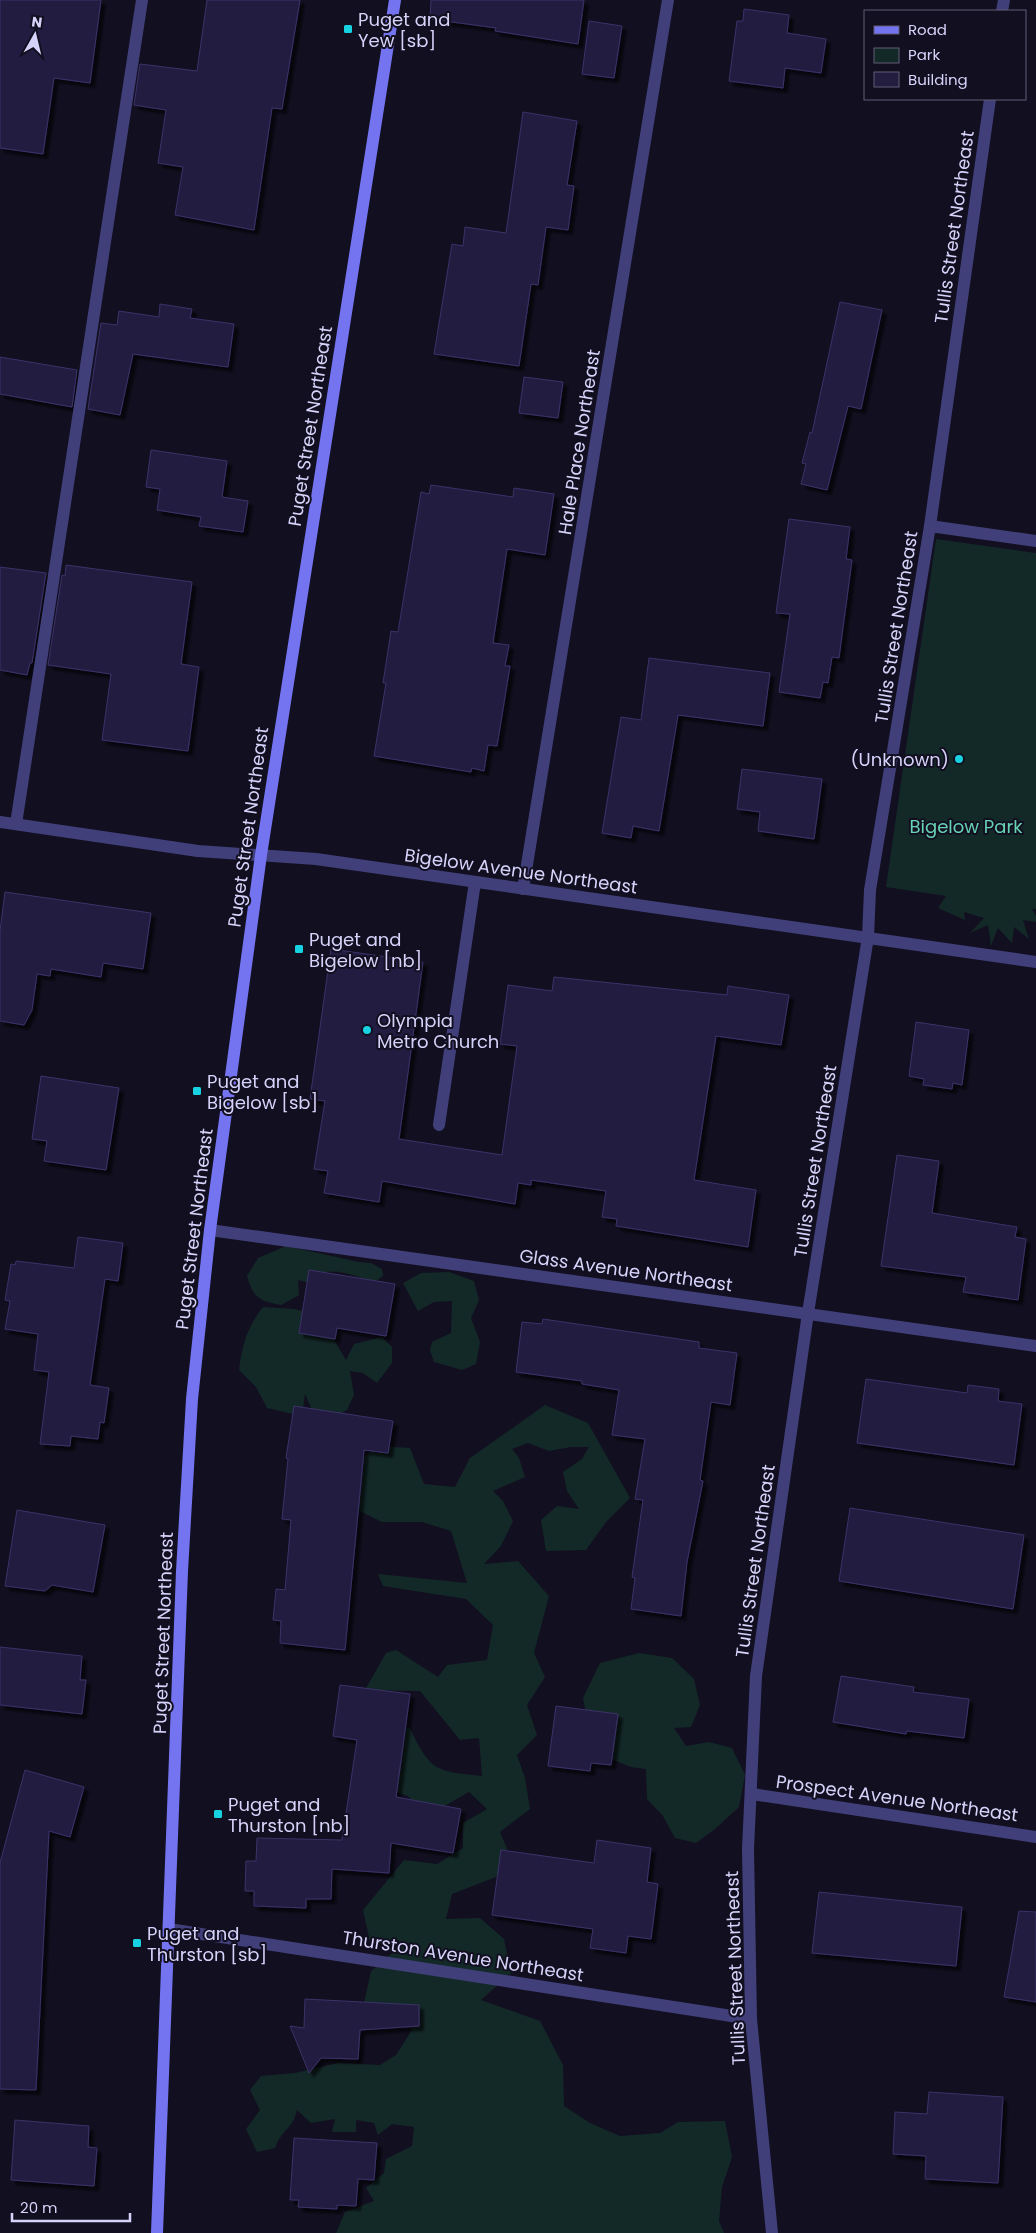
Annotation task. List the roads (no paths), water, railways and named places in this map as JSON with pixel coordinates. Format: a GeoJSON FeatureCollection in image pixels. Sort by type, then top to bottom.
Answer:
{"type":"FeatureCollection","features":[{"type":"Feature","properties":{"kind":"street"},"geometry":{"type":"LineString","coordinates":[[16,824],[142,0]]}},
{"type":"Feature","properties":{"kind":"street","name":"Puget Street Northeast"},"geometry":{"type":"LineString","coordinates":[[157,2233],[182,1571],[192,1398],[210,1230],[261,855],[395,0]]}},
{"type":"Feature","properties":{"kind":"street","name":"Hale Place Northeast"},"geometry":{"type":"LineString","coordinates":[[523,889],[668,0]]}},
{"type":"Feature","properties":{"kind":"street","name":"Tullis Street Northeast"},"geometry":{"type":"LineString","coordinates":[[772,2233],[751,2019],[748,1849],[752,1794],[751,1744],[756,1676],[808,1313],[868,937],[870,890],[930,526],[990,100]]}},
{"type":"Feature","properties":{"kind":"street"},"geometry":{"type":"LineString","coordinates":[[930,526],[1036,541]]}},
{"type":"Feature","properties":{"kind":"street","name":"Bigelow Avenue Northeast"},"geometry":{"type":"LineString","coordinates":[[0,822],[198,851],[316,859],[1036,962]]}},
{"type":"Feature","properties":{"kind":"street"},"geometry":{"type":"LineString","coordinates":[[438,1125],[475,882]]}},
{"type":"Feature","properties":{"kind":"street","name":"Glass Avenue Northeast"},"geometry":{"type":"LineString","coordinates":[[210,1230],[1036,1346]]}},
{"type":"Feature","properties":{"kind":"street","name":"Prospect Avenue Northeast"},"geometry":{"type":"LineString","coordinates":[[752,1794],[1036,1837]]}},
{"type":"Feature","properties":{"kind":"street","name":"Thurston Avenue Northeast"},"geometry":{"type":"LineString","coordinates":[[170,1928],[751,2019]]}},
{"type":"Feature","properties":{"kind":"place","name":"Puget and Yew [sb]"},"geometry":{"type":"Point","coordinates":[348,29]}},
{"type":"Feature","properties":{"kind":"place","name":"(Unknown)"},"geometry":{"type":"Point","coordinates":[959,759]}},
{"type":"Feature","properties":{"kind":"place","name":"Puget and Bigelow [nb]"},"geometry":{"type":"Point","coordinates":[299,949]}},
{"type":"Feature","properties":{"kind":"place","name":"Olympia Metro Church"},"geometry":{"type":"Point","coordinates":[367,1030]}},
{"type":"Feature","properties":{"kind":"place","name":"Puget and Bigelow [sb]"},"geometry":{"type":"Point","coordinates":[197,1091]}},
{"type":"Feature","properties":{"kind":"place","name":"Puget and Thurston [nb]"},"geometry":{"type":"Point","coordinates":[218,1814]}},
{"type":"Feature","properties":{"kind":"place","name":"Puget and Thurston [sb]"},"geometry":{"type":"Point","coordinates":[137,1943]}},
{"type":"Feature","properties":{"kind":"park label","name":"Bigelow Park"},"geometry":{"type":"Point","coordinates":[966,826]}}]}
